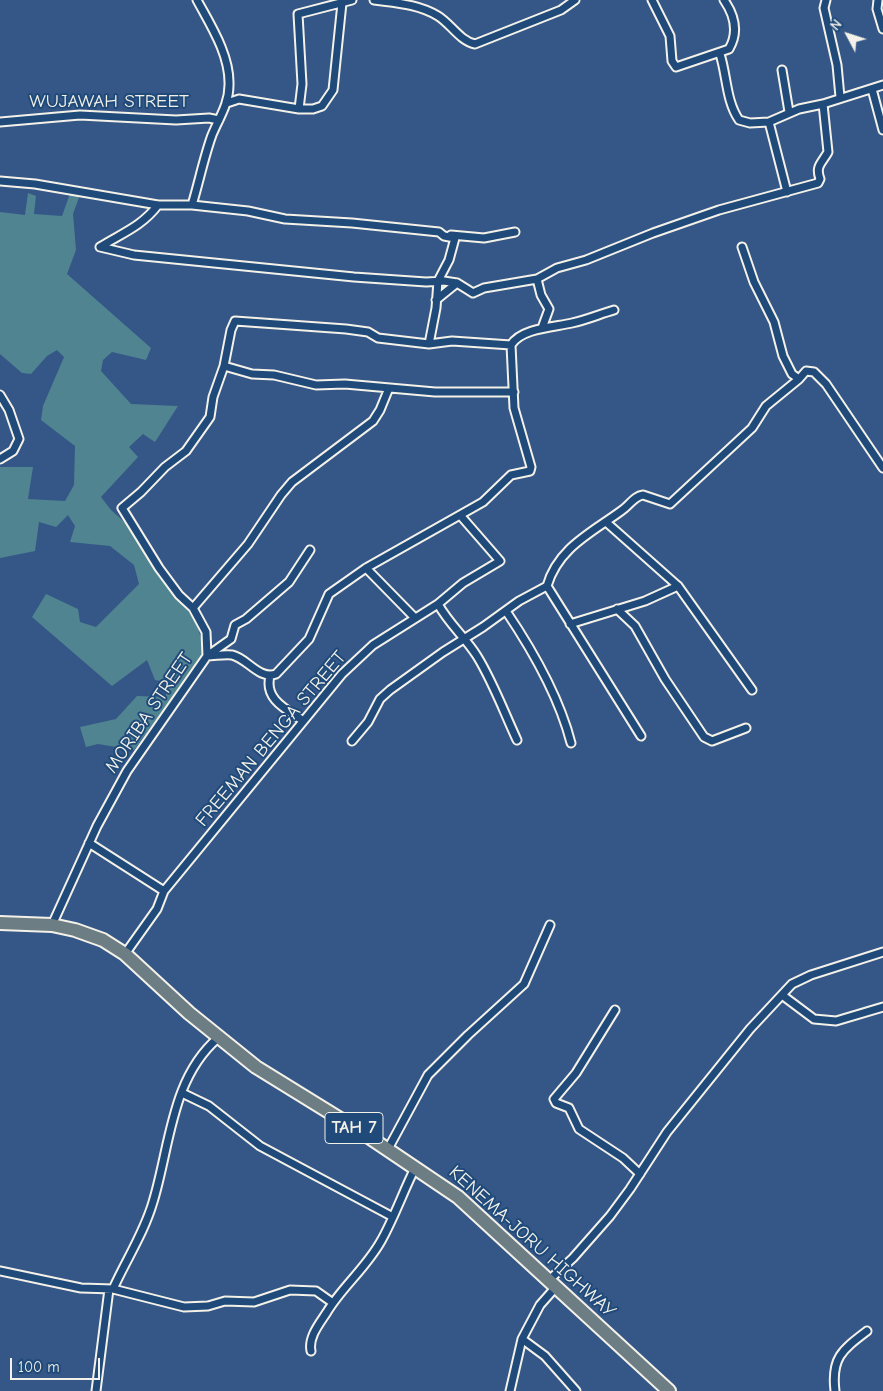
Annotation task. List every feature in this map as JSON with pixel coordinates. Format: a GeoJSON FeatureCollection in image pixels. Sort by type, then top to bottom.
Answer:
{"type":"FeatureCollection","features":[{"type":"Feature","properties":{"kind":"highway","name":"KENEMA-JORU HIGHWAY"},"geometry":{"type":"LineString","coordinates":[[3,925],[52,925],[90,935],[125,954],[218,1038],[273,1079],[388,1149],[458,1197],[669,1391]]}},
{"type":"Feature","properties":{"kind":"street"},"geometry":{"type":"LineString","coordinates":[[192,205],[218,120],[227,103],[229,83],[226,60],[218,39],[197,0]]}},
{"type":"Feature","properties":{"kind":"street"},"geometry":{"type":"LineString","coordinates":[[299,108],[301,57],[297,16],[299,13],[352,0]]}},
{"type":"Feature","properties":{"kind":"street"},"geometry":{"type":"LineString","coordinates":[[374,0],[416,6],[439,16],[463,38],[475,44],[561,10],[575,0]]}},
{"type":"Feature","properties":{"kind":"street"},"geometry":{"type":"LineString","coordinates":[[652,0],[670,36],[670,53],[675,66],[730,50],[736,32],[731,10],[724,0]]}},
{"type":"Feature","properties":{"kind":"street"},"geometry":{"type":"LineString","coordinates":[[826,0],[824,8],[837,65],[840,97]]}},
{"type":"Feature","properties":{"kind":"street"},"geometry":{"type":"LineString","coordinates":[[878,0],[877,9],[883,29]]}},
{"type":"Feature","properties":{"kind":"street"},"geometry":{"type":"LineString","coordinates":[[227,103],[239,100],[253,100],[271,106],[313,109],[322,106],[333,90],[342,2]]}},
{"type":"Feature","properties":{"kind":"street"},"geometry":{"type":"LineString","coordinates":[[720,54],[725,70],[730,102],[739,120],[750,124],[769,122],[789,112],[823,104],[840,97],[883,85]]}},
{"type":"Feature","properties":{"kind":"street"},"geometry":{"type":"LineString","coordinates":[[782,70],[789,112]]}},
{"type":"Feature","properties":{"kind":"street"},"geometry":{"type":"LineString","coordinates":[[872,89],[883,130]]}},
{"type":"Feature","properties":{"kind":"street"},"geometry":{"type":"LineString","coordinates":[[158,205],[150,216],[128,233],[100,247],[134,255],[354,276],[457,283],[473,293],[484,288],[537,279],[557,268],[586,260],[653,233],[719,210],[814,185],[820,179],[817,170],[818,165],[828,152],[823,104]]}},
{"type":"Feature","properties":{"kind":"street","name":"WUJAWAH STREET"},"geometry":{"type":"LineString","coordinates":[[0,122],[80,115],[176,120],[209,118],[218,120]]}},
{"type":"Feature","properties":{"kind":"street"},"geometry":{"type":"LineString","coordinates":[[769,122],[787,192]]}},
{"type":"Feature","properties":{"kind":"street"},"geometry":{"type":"LineString","coordinates":[[0,181],[36,184],[158,205],[192,205],[248,211],[285,219],[401,227],[439,232],[444,236],[455,238],[449,260],[438,281],[429,344]]}},
{"type":"Feature","properties":{"kind":"street"},"geometry":{"type":"LineString","coordinates":[[443,234],[484,238],[515,232]]}},
{"type":"Feature","properties":{"kind":"street"},"geometry":{"type":"LineString","coordinates":[[742,247],[754,282],[774,322],[783,356],[792,374],[799,379]]}},
{"type":"Feature","properties":{"kind":"street"},"geometry":{"type":"LineString","coordinates":[[537,279],[541,295],[549,309],[542,328]]}},
{"type":"Feature","properties":{"kind":"street"},"geometry":{"type":"LineString","coordinates":[[436,300],[457,283]]}},
{"type":"Feature","properties":{"kind":"street"},"geometry":{"type":"LineString","coordinates":[[511,345],[452,341],[429,344],[378,338],[368,332],[235,321],[230,330],[224,366],[213,397],[210,417],[186,450],[165,467],[141,492],[122,508],[159,568],[179,595],[193,608],[206,632],[207,656],[232,655],[270,676],[276,674],[309,639],[328,594],[366,568],[482,502],[511,475],[530,471],[531,463],[522,440],[514,408],[511,345],[514,341],[542,328],[575,322],[614,310]]}},
{"type":"Feature","properties":{"kind":"street"},"geometry":{"type":"LineString","coordinates":[[224,366],[252,374],[274,375],[316,384],[345,384],[435,392],[514,392]]}},
{"type":"Feature","properties":{"kind":"street"},"geometry":{"type":"LineString","coordinates":[[352,741],[368,722],[380,699],[390,690],[465,637],[547,586],[551,573],[563,553],[638,496],[643,495],[670,504],[676,500],[692,482],[707,471],[752,428],[766,406],[806,371],[814,372],[819,376],[883,468]]}},
{"type":"Feature","properties":{"kind":"street"},"geometry":{"type":"LineString","coordinates":[[193,608],[248,544],[286,488],[300,474],[372,421],[380,410],[389,388]]}},
{"type":"Feature","properties":{"kind":"street"},"geometry":{"type":"LineString","coordinates":[[0,395],[9,410],[19,439],[13,451],[0,459]]}},
{"type":"Feature","properties":{"kind":"street","name":"FREEMAN BENGA STREET"},"geometry":{"type":"LineString","coordinates":[[125,954],[157,909],[164,891],[233,809],[302,720],[354,661],[373,645],[438,604],[462,583],[500,561],[460,515]]}},
{"type":"Feature","properties":{"kind":"street"},"geometry":{"type":"LineString","coordinates":[[606,522],[678,586],[752,690]]}},
{"type":"Feature","properties":{"kind":"street","name":"MORIBA STREET"},"geometry":{"type":"LineString","coordinates":[[52,925],[89,843],[127,772],[207,656],[231,639],[234,625],[242,619],[246,619],[288,582],[310,550]]}},
{"type":"Feature","properties":{"kind":"street"},"geometry":{"type":"LineString","coordinates":[[366,568],[415,618]]}},
{"type":"Feature","properties":{"kind":"street"},"geometry":{"type":"LineString","coordinates":[[547,586],[641,736]]}},
{"type":"Feature","properties":{"kind":"street"},"geometry":{"type":"LineString","coordinates":[[570,624],[645,601],[678,586]]}},
{"type":"Feature","properties":{"kind":"street"},"geometry":{"type":"LineString","coordinates":[[438,604],[450,624],[460,635],[465,637],[478,658],[517,740]]}},
{"type":"Feature","properties":{"kind":"street"},"geometry":{"type":"LineString","coordinates":[[617,609],[635,626],[665,679],[704,737],[712,741],[746,728]]}},
{"type":"Feature","properties":{"kind":"street"},"geometry":{"type":"LineString","coordinates":[[506,611],[542,670],[562,714],[571,743]]}},
{"type":"Feature","properties":{"kind":"street"},"geometry":{"type":"LineString","coordinates":[[270,676],[268,685],[276,702],[302,720]]}},
{"type":"Feature","properties":{"kind":"street"},"geometry":{"type":"LineString","coordinates":[[89,843],[164,891]]}},
{"type":"Feature","properties":{"kind":"street"},"geometry":{"type":"LineString","coordinates":[[388,1149],[428,1075],[468,1035],[524,984],[550,925]]}},
{"type":"Feature","properties":{"kind":"street"},"geometry":{"type":"LineString","coordinates":[[510,1391],[522,1339],[552,1284],[594,1234],[640,1174],[667,1132],[750,1029],[792,984],[811,975],[883,952]]}},
{"type":"Feature","properties":{"kind":"street"},"geometry":{"type":"LineString","coordinates":[[782,995],[814,1019],[836,1021],[883,1007]]}},
{"type":"Feature","properties":{"kind":"street"},"geometry":{"type":"LineString","coordinates":[[614,1010],[576,1073],[554,1099],[556,1103],[569,1108],[579,1128],[623,1158],[640,1174]]}},
{"type":"Feature","properties":{"kind":"street"},"geometry":{"type":"LineString","coordinates":[[96,1391],[111,1289],[153,1204],[182,1094],[194,1063],[205,1049],[218,1038]]}},
{"type":"Feature","properties":{"kind":"street"},"geometry":{"type":"LineString","coordinates":[[182,1094],[209,1106],[260,1146],[393,1217]]}},
{"type":"Feature","properties":{"kind":"street"},"geometry":{"type":"LineString","coordinates":[[311,1350],[312,1338],[333,1302],[365,1266],[393,1217],[415,1168]]}},
{"type":"Feature","properties":{"kind":"street"},"geometry":{"type":"LineString","coordinates":[[0,1271],[81,1288],[111,1289],[184,1307],[208,1306],[225,1301],[254,1302],[290,1290],[316,1291],[333,1302]]}},
{"type":"Feature","properties":{"kind":"street"},"geometry":{"type":"LineString","coordinates":[[835,1391],[833,1375],[836,1361],[843,1350],[867,1331]]}},
{"type":"Feature","properties":{"kind":"street"},"geometry":{"type":"LineString","coordinates":[[522,1339],[545,1356],[576,1391]]}},
{"type":"Feature","properties":{"kind":"green space"},"geometry":{"type":"Polygon","coordinates":[[[71,191],[81,192],[73,214],[76,250],[67,274],[151,348],[146,360],[112,352],[103,360],[101,371],[131,404],[178,406],[155,442],[143,434],[129,447],[138,457],[101,497],[111,510],[129,526],[197,624],[205,653],[134,750],[98,744],[86,747],[80,727],[116,719],[137,696],[166,697],[166,682],[155,680],[147,660],[112,686],[32,617],[46,594],[78,609],[80,622],[96,627],[139,584],[134,565],[110,546],[70,542],[75,526],[68,515],[56,527],[39,522],[35,551],[0,558],[0,467],[33,467],[28,499],[65,501],[74,485],[75,446],[41,420],[43,406],[64,357],[57,350],[47,356],[31,374],[22,373],[0,354],[0,212],[25,215],[28,193],[36,196],[34,214],[62,216],[71,191]]]}}]}
